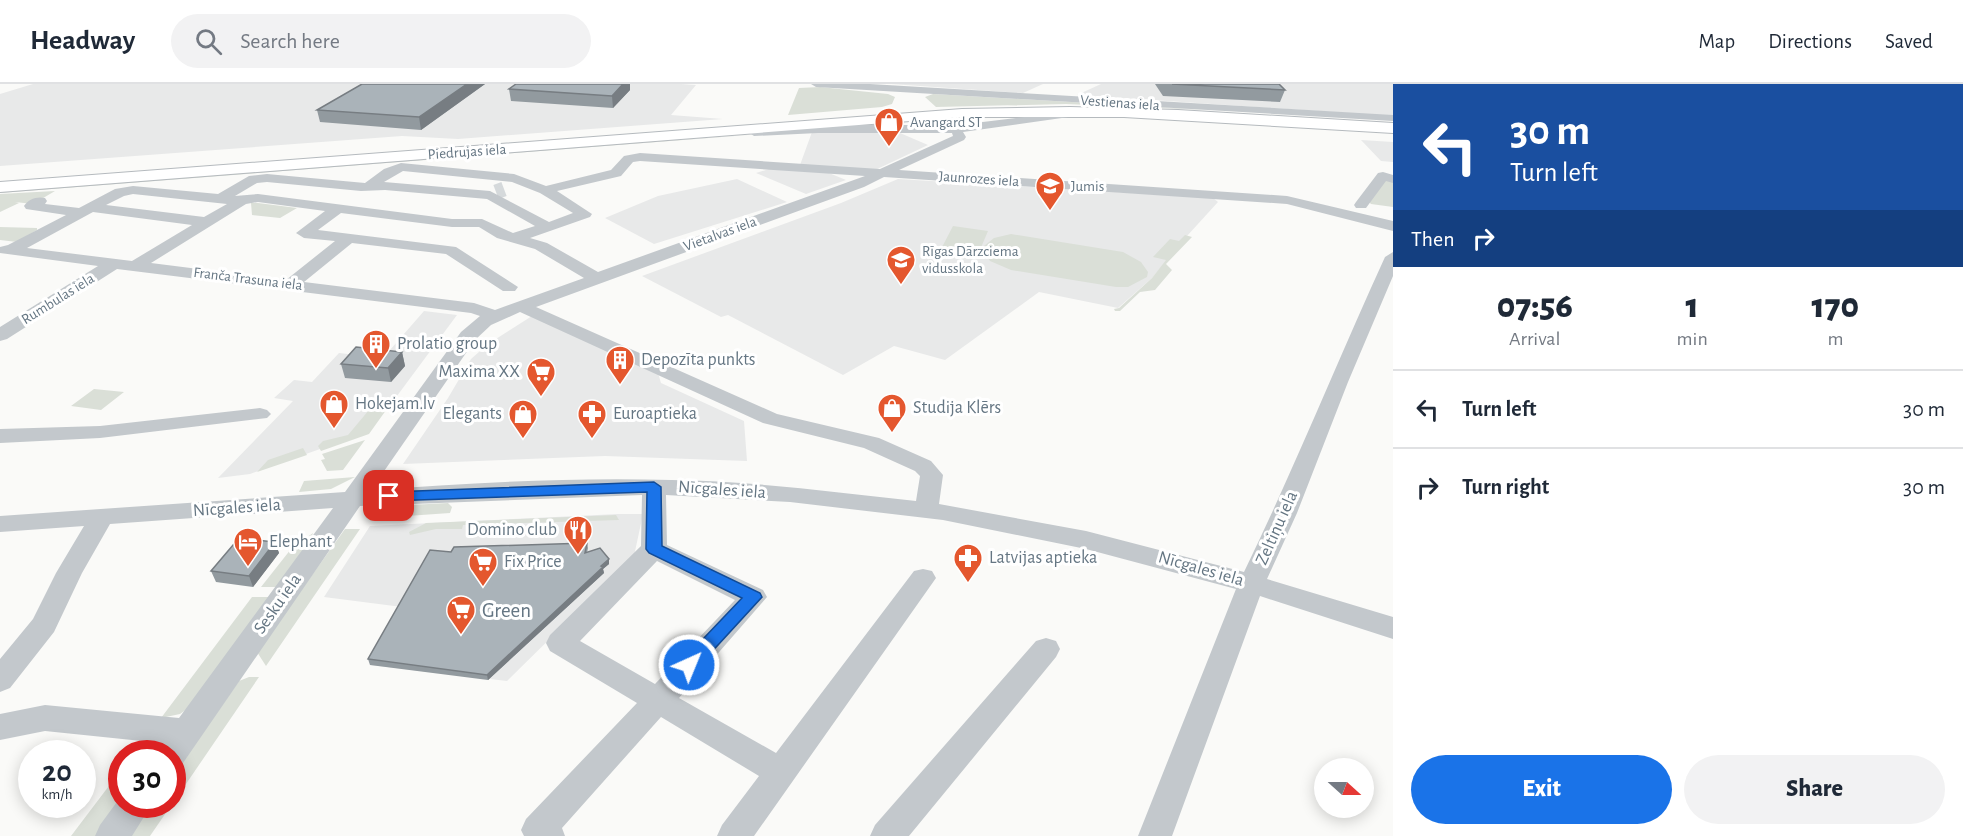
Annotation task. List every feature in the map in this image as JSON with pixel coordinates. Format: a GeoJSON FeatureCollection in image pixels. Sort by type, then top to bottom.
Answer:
{"type":"FeatureCollection","features":[{"type":"Feature","properties":{"kind":"main road","name":"Vestienas iela"},"geometry":{"type":"LineString","coordinates":[[930,111],[1000,107],[1089,107],[1392,122]]}},
{"type":"Feature","properties":{"kind":"main road","name":"Vestienas iela"},"geometry":{"type":"LineString","coordinates":[[930,111],[1102,111],[1392,122]]}},
{"type":"Feature","properties":{"kind":"main road","name":"Piedrujas iela"},"geometry":{"type":"LineString","coordinates":[[0,187],[654,137],[930,111]]}},
{"type":"Feature","properties":{"kind":"main road","name":"Piedrujas iela"},"geometry":{"type":"LineString","coordinates":[[0,179],[930,111]]}},
{"type":"Feature","properties":{"kind":"street","name":"Vestienas iela"},"geometry":{"type":"LineString","coordinates":[[816,84],[1040,98],[1050,96],[1392,122]]}},
{"type":"Feature","properties":{"kind":"street"},"geometry":{"type":"LineString","coordinates":[[1050,96],[1064,89]]}},
{"type":"Feature","properties":{"kind":"street"},"geometry":{"type":"LineString","coordinates":[[916,91],[916,96],[930,111]]}},
{"type":"Feature","properties":{"kind":"street"},"geometry":{"type":"LineString","coordinates":[[654,137],[818,129],[949,129],[1046,116],[1113,116],[1393,133]]}},
{"type":"Feature","properties":{"kind":"street","name":"Vietalvas iela"},"geometry":{"type":"LineString","coordinates":[[495,316],[822,198],[960,137],[949,129]]}},
{"type":"Feature","properties":{"kind":"street","name":"Jaunrozes iela"},"geometry":{"type":"LineString","coordinates":[[545,190],[616,172],[633,157],[1287,200],[1393,225]]}},
{"type":"Feature","properties":{"kind":"street"},"geometry":{"type":"LineString","coordinates":[[509,287],[450,250],[304,233],[378,186],[389,172],[401,168],[522,180],[545,190],[585,214],[514,238]]}},
{"type":"Feature","properties":{"kind":"street"},"geometry":{"type":"LineString","coordinates":[[1361,204],[1383,176],[1393,178]]}},
{"type":"Feature","properties":{"kind":"street"},"geometry":{"type":"LineString","coordinates":[[220,199],[254,179],[267,178],[361,187],[496,192],[522,180]]}},
{"type":"Feature","properties":{"kind":"street"},"geometry":{"type":"LineString","coordinates":[[5,250],[127,190],[242,201],[258,198],[462,224],[482,223],[502,235],[542,246],[596,278]]}},
{"type":"Feature","properties":{"kind":"street"},"geometry":{"type":"LineString","coordinates":[[496,192],[548,227]]}},
{"type":"Feature","properties":{"kind":"street"},"geometry":{"type":"LineString","coordinates":[[1287,200],[1382,207]]}},
{"type":"Feature","properties":{"kind":"street"},"geometry":{"type":"LineString","coordinates":[[40,201],[31,207],[206,222]]}},
{"type":"Feature","properties":{"kind":"street"},"geometry":{"type":"LineString","coordinates":[[136,265],[242,201]]}},
{"type":"Feature","properties":{"kind":"street"},"geometry":{"type":"LineString","coordinates":[[434,247],[462,224]]}},
{"type":"Feature","properties":{"kind":"street"},"geometry":{"type":"LineString","coordinates":[[291,284],[349,238]]}},
{"type":"Feature","properties":{"kind":"street","name":"Franča Trasuna iela"},"geometry":{"type":"LineString","coordinates":[[5,250],[474,308],[495,316]]}},
{"type":"Feature","properties":{"kind":"street","name":"Zeltiņu iela"},"geometry":{"type":"LineString","coordinates":[[1155,836],[1238,614],[1281,522],[1393,256]]}},
{"type":"Feature","properties":{"kind":"street","name":"Rumbulas iela"},"geometry":{"type":"LineString","coordinates":[[0,335],[116,263]]}},
{"type":"Feature","properties":{"kind":"street"},"geometry":{"type":"LineString","coordinates":[[520,306],[770,419],[871,443],[923,466],[932,475],[926,510]]}},
{"type":"Feature","properties":{"kind":"street","name":"Sesku iela"},"geometry":{"type":"LineString","coordinates":[[180,740],[468,336],[485,321],[495,316]]}},
{"type":"Feature","properties":{"kind":"street"},"geometry":{"type":"LineString","coordinates":[[0,436],[100,432],[260,414]]}},
{"type":"Feature","properties":{"kind":"street"},"geometry":{"type":"LineString","coordinates":[[654,487],[654,549],[560,644],[781,772]]}},
{"type":"Feature","properties":{"kind":"street","name":"Nīcgales iela"},"geometry":{"type":"LineString","coordinates":[[0,524],[351,499],[575,488],[654,487],[790,494],[926,510],[1086,540],[1252,584],[1393,628]]}},
{"type":"Feature","properties":{"kind":"street"},"geometry":{"type":"LineString","coordinates":[[0,680],[44,625],[69,573],[102,517]]}},
{"type":"Feature","properties":{"kind":"street"},"geometry":{"type":"LineString","coordinates":[[548,836],[538,830],[754,597],[654,549]]}},
{"type":"Feature","properties":{"kind":"street"},"geometry":{"type":"LineString","coordinates":[[734,836],[923,578]]}},
{"type":"Feature","properties":{"kind":"street"},"geometry":{"type":"LineString","coordinates":[[887,836],[1046,649]]}},
{"type":"Feature","properties":{"kind":"street"},"geometry":{"type":"LineString","coordinates":[[0,727],[45,718],[168,740]]}},
{"type":"Feature","properties":{"kind":"street"},"geometry":{"type":"LineString","coordinates":[[112,836],[125,818]]}},
{"type":"Feature","properties":{"kind":"shaded area"},"geometry":{"type":"Polygon","coordinates":[[[33,84],[681,84],[696,85],[671,115],[723,119],[458,139],[402,136],[0,166],[0,94],[33,84]]]}},
{"type":"Feature","properties":{"kind":"shaded area"},"geometry":{"type":"Polygon","coordinates":[[[891,84],[1043,84],[1023,93],[891,84]]]}},
{"type":"Feature","properties":{"kind":"shaded area"},"geometry":{"type":"Polygon","coordinates":[[[1101,84],[1393,84],[1393,116],[1077,95],[1101,84]]]}},
{"type":"Feature","properties":{"kind":"shaded area"},"geometry":{"type":"Polygon","coordinates":[[[820,87],[888,94],[895,97],[892,104],[882,107],[788,115],[799,88],[820,87]]]}},
{"type":"Feature","properties":{"kind":"shaded area"},"geometry":{"type":"Polygon","coordinates":[[[933,94],[1209,110],[1066,104],[936,107],[925,97],[933,94]]]}},
{"type":"Feature","properties":{"kind":"shaded area"},"geometry":{"type":"Polygon","coordinates":[[[812,132],[900,133],[928,145],[873,171],[800,165],[812,132]]]}},
{"type":"Feature","properties":{"kind":"shaded area"},"geometry":{"type":"Polygon","coordinates":[[[773,133],[0,193],[0,189],[773,133]]]}},
{"type":"Feature","properties":{"kind":"shaded area"},"geometry":{"type":"Polygon","coordinates":[[[1361,140],[1393,142],[1393,162],[1381,161],[1361,140]]]}},
{"type":"Feature","properties":{"kind":"shaded area"},"geometry":{"type":"Polygon","coordinates":[[[769,169],[829,173],[846,180],[806,194],[756,173],[769,169]]]}},
{"type":"Feature","properties":{"kind":"shaded area"},"geometry":{"type":"Polygon","coordinates":[[[737,179],[787,202],[654,244],[605,218],[658,196],[737,179]]]}},
{"type":"Feature","properties":{"kind":"shaded area","name":"Rīgas Dārzciema vidusskola"},"geometry":{"type":"Polygon","coordinates":[[[898,179],[1213,198],[1218,202],[1152,278],[1118,308],[1039,292],[945,360],[894,346],[843,375],[728,315],[721,317],[642,276],[841,203],[898,179]]]}},
{"type":"Feature","properties":{"kind":"shaded area"},"geometry":{"type":"Polygon","coordinates":[[[1384,180],[1393,181],[1393,207],[1369,202],[1384,180]]]}},
{"type":"Feature","properties":{"kind":"shaded area"},"geometry":{"type":"Polygon","coordinates":[[[55,191],[33,204],[15,202],[19,203],[0,212],[0,194],[55,191]]]}},
{"type":"Feature","properties":{"kind":"shaded area"},"geometry":{"type":"Polygon","coordinates":[[[251,203],[297,208],[280,218],[252,215],[251,203]]]}},
{"type":"Feature","properties":{"kind":"shaded area"},"geometry":{"type":"Polygon","coordinates":[[[953,226],[988,231],[977,257],[940,251],[953,226]]]}},
{"type":"Feature","properties":{"kind":"shaded area"},"geometry":{"type":"Polygon","coordinates":[[[0,227],[37,228],[37,230],[17,242],[0,240],[0,227]]]}},
{"type":"Feature","properties":{"kind":"shaded area"},"geometry":{"type":"Polygon","coordinates":[[[1011,234],[1123,252],[1141,262],[1148,272],[1147,277],[1128,287],[1116,287],[1011,270],[990,261],[983,251],[984,246],[994,238],[1011,234]]]}},
{"type":"Feature","properties":{"kind":"shaded area"},"geometry":{"type":"Polygon","coordinates":[[[1185,235],[1192,237],[1166,264],[1172,270],[1155,290],[1140,292],[1120,311],[1115,311],[1114,309],[1119,308],[1152,278],[1166,260],[1153,257],[1170,239],[1179,241],[1185,235]]]}},
{"type":"Feature","properties":{"kind":"shaded area"},"geometry":{"type":"Polygon","coordinates":[[[424,311],[457,315],[394,400],[365,433],[250,474],[218,478],[293,401],[274,398],[294,380],[312,382],[339,353],[383,358],[424,311]]]}},
{"type":"Feature","properties":{"kind":"shaded area"},"geometry":{"type":"Polygon","coordinates":[[[532,316],[657,370],[661,383],[744,421],[747,461],[605,456],[403,464],[448,398],[471,359],[488,344],[532,316]]]}},
{"type":"Feature","properties":{"kind":"shaded area"},"geometry":{"type":"Polygon","coordinates":[[[94,389],[124,392],[101,410],[71,406],[94,389]]]}},
{"type":"Feature","properties":{"kind":"shaded area"},"geometry":{"type":"Polygon","coordinates":[[[374,404],[389,406],[369,434],[321,451],[318,446],[323,441],[348,435],[374,404]]]}},
{"type":"Feature","properties":{"kind":"shaded area"},"geometry":{"type":"Polygon","coordinates":[[[365,440],[343,470],[327,471],[321,460],[325,459],[322,454],[365,440]]]}},
{"type":"Feature","properties":{"kind":"shaded area"},"geometry":{"type":"Polygon","coordinates":[[[303,448],[307,455],[257,472],[268,460],[303,448]]]}},
{"type":"Feature","properties":{"kind":"shaded area"},"geometry":{"type":"Polygon","coordinates":[[[355,477],[331,489],[299,492],[304,481],[355,477]]]}},
{"type":"Feature","properties":{"kind":"shaded area"},"geometry":{"type":"Polygon","coordinates":[[[448,503],[452,507],[450,513],[407,516],[410,505],[448,503]]]}},
{"type":"Feature","properties":{"kind":"shaded area"},"geometry":{"type":"Polygon","coordinates":[[[643,514],[634,556],[507,681],[370,665],[402,607],[324,597],[370,526],[643,514]]]}},
{"type":"Feature","properties":{"kind":"shaded area"},"geometry":{"type":"Polygon","coordinates":[[[616,515],[619,520],[463,525],[462,529],[436,529],[410,535],[409,532],[426,523],[616,515]]]}},
{"type":"Feature","properties":{"kind":"shaded area"},"geometry":{"type":"Polygon","coordinates":[[[345,529],[360,529],[266,666],[257,652],[345,529]]]}},
{"type":"Feature","properties":{"kind":"shaded area"},"geometry":{"type":"Polygon","coordinates":[[[313,533],[309,543],[277,587],[261,587],[291,549],[313,533]]]}},
{"type":"Feature","properties":{"kind":"shaded area"},"geometry":{"type":"Polygon","coordinates":[[[252,597],[270,597],[187,709],[180,714],[161,718],[252,597]]]}},
{"type":"Feature","properties":{"kind":"shaded area"},"geometry":{"type":"Polygon","coordinates":[[[249,677],[259,677],[186,784],[186,756],[239,681],[249,677]]]}},
{"type":"Feature","properties":{"kind":"shaded area"},"geometry":{"type":"Polygon","coordinates":[[[108,787],[109,818],[96,836],[71,836],[85,818],[96,818],[96,803],[108,787]]]}},
{"type":"Feature","properties":{"kind":"shaded area"},"geometry":{"type":"Polygon","coordinates":[[[142,818],[162,818],[150,836],[130,836],[142,818]]]}},
{"type":"Feature","properties":{"kind":"building"},"geometry":{"type":"Polygon","coordinates":[[[362,84],[467,84],[419,117],[317,110],[362,84]]]}},
{"type":"Feature","properties":{"kind":"building"},"geometry":{"type":"Polygon","coordinates":[[[516,84],[623,84],[612,96],[509,89],[516,84]]]}},
{"type":"Feature","properties":{"kind":"building"},"geometry":{"type":"Polygon","coordinates":[[[1172,84],[1279,84],[1285,90],[1172,84]]]}},
{"type":"Feature","properties":{"kind":"building"},"geometry":{"type":"Polygon","coordinates":[[[356,347],[402,352],[388,368],[341,364],[356,347]]]}},
{"type":"Feature","properties":{"kind":"building"},"geometry":{"type":"Polygon","coordinates":[[[239,538],[275,542],[249,576],[211,571],[239,538]]]}},
{"type":"Feature","properties":{"kind":"building","name":"Green"},"geometry":{"type":"Polygon","coordinates":[[[587,543],[585,553],[600,548],[609,559],[601,566],[603,567],[487,675],[368,659],[430,550],[451,552],[454,547],[587,543]]]}},
{"type":"Feature","properties":{"kind":"tunnel"},"geometry":{"type":"LineString","coordinates":[[496,192],[504,189]]}},
{"type":"Feature","properties":{"kind":"place","name":"Avangard ST"},"geometry":{"type":"Point","coordinates":[889,148]}},
{"type":"Feature","properties":{"kind":"place","name":"Jumis"},"geometry":{"type":"Point","coordinates":[1050,212]}},
{"type":"Feature","properties":{"kind":"place","name":"Rīgas Dārzciema vidusskola"},"geometry":{"type":"Point","coordinates":[901,286]}},
{"type":"Feature","properties":{"kind":"place","name":"Prolatio group"},"geometry":{"type":"Point","coordinates":[376,370]}},
{"type":"Feature","properties":{"kind":"place","name":"Depozīta punkts"},"geometry":{"type":"Point","coordinates":[620,386]}},
{"type":"Feature","properties":{"kind":"place","name":"Maxima XX"},"geometry":{"type":"Point","coordinates":[541,398]}},
{"type":"Feature","properties":{"kind":"place","name":"Hokejam.lv"},"geometry":{"type":"Point","coordinates":[334,430]}},
{"type":"Feature","properties":{"kind":"place","name":"Studija Klērs"},"geometry":{"type":"Point","coordinates":[892,434]}},
{"type":"Feature","properties":{"kind":"place","name":"Elegants"},"geometry":{"type":"Point","coordinates":[523,440]}},
{"type":"Feature","properties":{"kind":"place","name":"Euroaptieka"},"geometry":{"type":"Point","coordinates":[592,440]}},
{"type":"Feature","properties":{"kind":"place","name":"Domino club"},"geometry":{"type":"Point","coordinates":[578,556]}},
{"type":"Feature","properties":{"kind":"place","name":"Elephant"},"geometry":{"type":"Point","coordinates":[248,568]}},
{"type":"Feature","properties":{"kind":"place","name":"Latvijas aptieka"},"geometry":{"type":"Point","coordinates":[968,584]}},
{"type":"Feature","properties":{"kind":"place","name":"Fix Price"},"geometry":{"type":"Point","coordinates":[483,588]}},
{"type":"Feature","properties":{"kind":"place","name":"Green"},"geometry":{"type":"Point","coordinates":[461,636]}},
{"type":"Feature","properties":{"kind":"route"},"geometry":{"type":"LineString","coordinates":[[389,496],[654,487],[654,549],[754,597],[689,665]]}}]}
